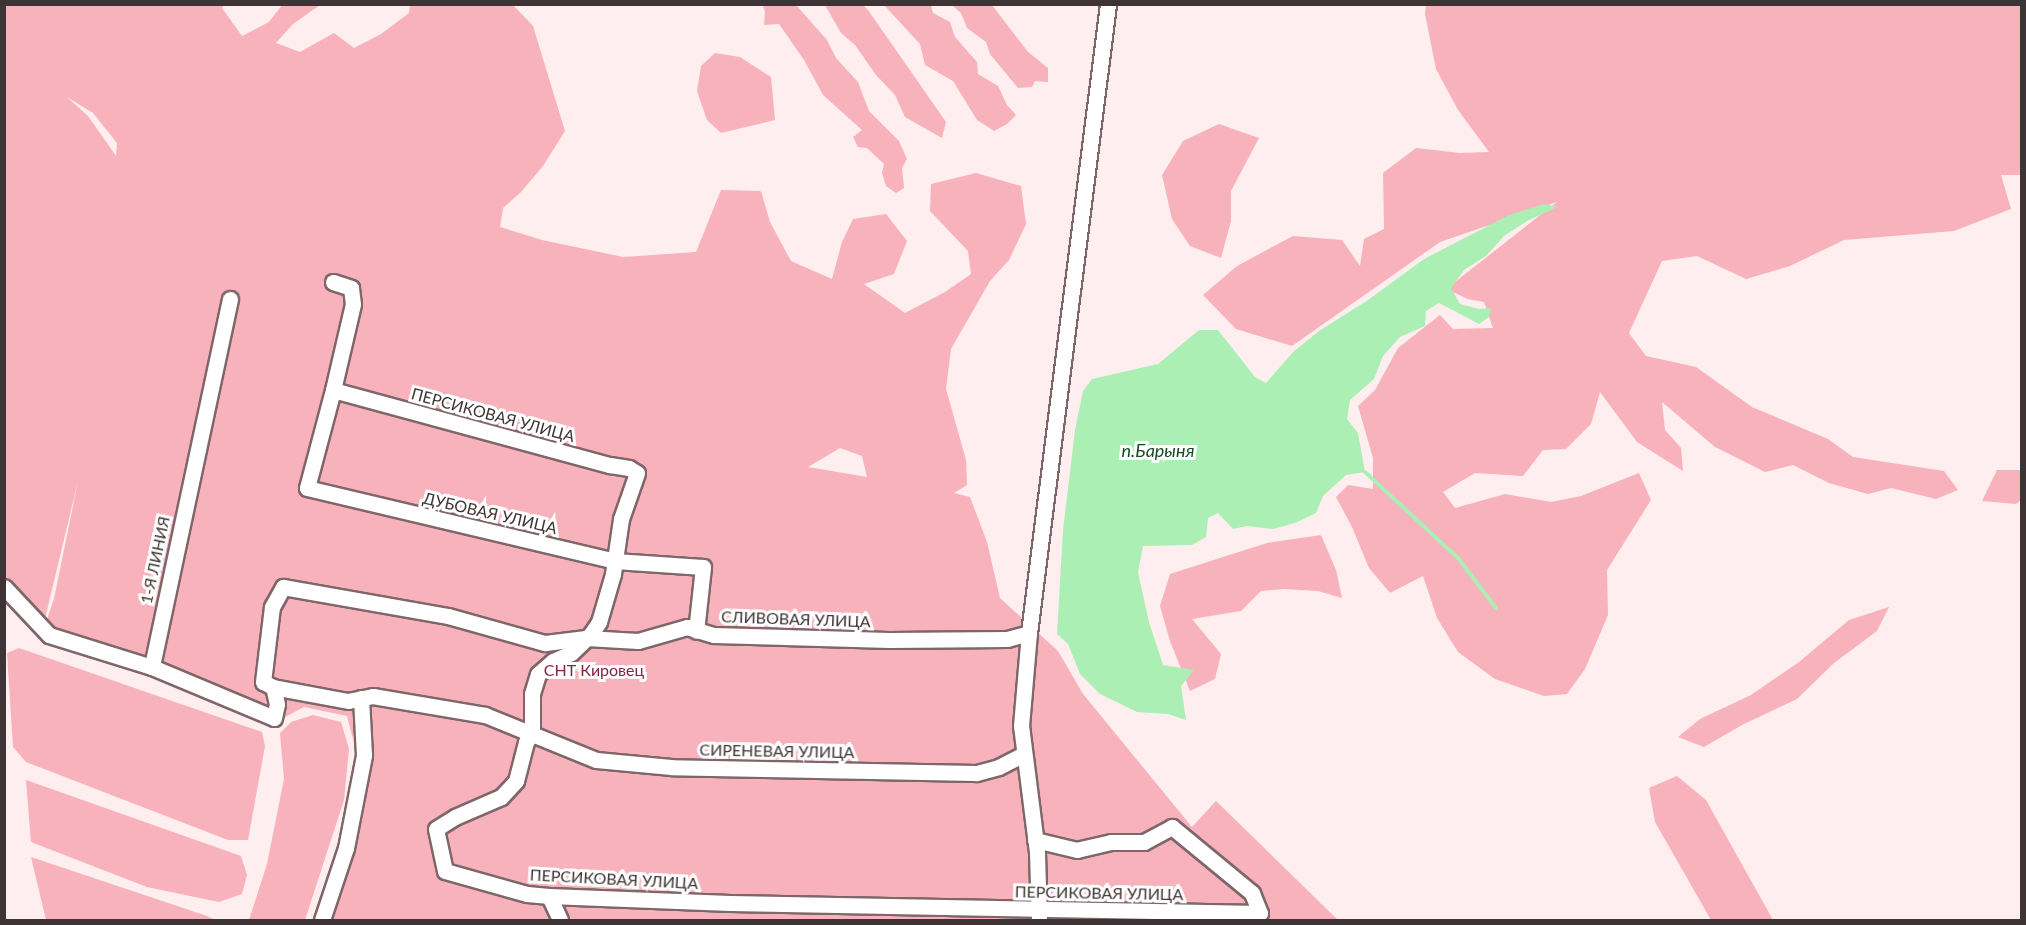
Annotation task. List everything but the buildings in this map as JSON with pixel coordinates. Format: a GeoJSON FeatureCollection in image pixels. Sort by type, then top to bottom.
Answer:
{"type":"FeatureCollection","features":[{"type":"Feature","properties":{"kind":"street"},"geometry":{"type":"LineString","coordinates":[[1039,915],[1035,840],[1021,726],[1029,633],[1108,4]]}},
{"type":"Feature","properties":{"kind":"street"},"geometry":{"type":"LineString","coordinates":[[333,282],[351,288],[353,304],[333,390]]}},
{"type":"Feature","properties":{"kind":"street","name":"1-Я ЛИНИЯ"},"geometry":{"type":"LineString","coordinates":[[152,667],[230,300]]}},
{"type":"Feature","properties":{"kind":"street","name":"ДУБОВАЯ УЛИЦА"},"geometry":{"type":"LineString","coordinates":[[333,390],[307,488],[615,561],[704,567],[696,631]]}},
{"type":"Feature","properties":{"kind":"street","name":"ПЕРСИКОВАЯ УЛИЦА"},"geometry":{"type":"LineString","coordinates":[[333,390],[610,465],[629,468],[637,473],[621,519],[615,561],[599,622],[571,653],[553,661],[538,674],[532,694],[532,733],[526,742],[516,781],[501,797],[455,817],[436,830],[445,871],[527,894],[549,896],[1039,915],[1262,917],[1252,893],[1172,827],[1144,842],[1111,842],[1077,850],[1035,840]]}},
{"type":"Feature","properties":{"kind":"street"},"geometry":{"type":"LineString","coordinates":[[4,587],[49,635],[152,667],[182,682],[274,718],[278,704],[273,687]]}},
{"type":"Feature","properties":{"kind":"street","name":"СЛИВОВАЯ УЛИЦА"},"geometry":{"type":"LineString","coordinates":[[273,687],[263,682],[272,607],[283,587],[448,616],[545,644],[586,638],[638,641],[687,627],[714,635],[889,640],[1007,639],[1029,633]]}},
{"type":"Feature","properties":{"kind":"street","name":"СИРЕНЕВАЯ УЛИЦА"},"geometry":{"type":"LineString","coordinates":[[273,687],[348,701],[373,696],[485,715],[596,760],[671,767],[976,772],[999,767],[1024,754]]}},
{"type":"Feature","properties":{"kind":"street"},"geometry":{"type":"LineString","coordinates":[[322,921],[346,848],[364,754],[361,698]]}},
{"type":"Feature","properties":{"kind":"street"},"geometry":{"type":"LineString","coordinates":[[549,896],[560,921]]}},
{"type":"Feature","properties":{"kind":"green space","name":"СНТ Кировец"},"geometry":{"type":"Polygon","coordinates":[[[5,5],[224,5],[222,8],[242,36],[269,22],[282,5],[320,5],[293,24],[276,43],[300,52],[334,33],[354,48],[381,34],[409,13],[410,5],[513,5],[533,26],[565,131],[543,166],[521,192],[503,208],[500,227],[542,240],[623,257],[696,252],[721,190],[761,191],[770,222],[791,261],[832,279],[842,242],[853,219],[886,214],[907,241],[894,274],[864,284],[905,313],[945,292],[971,274],[968,251],[930,211],[931,184],[976,173],[1021,186],[1026,224],[1009,260],[990,281],[951,349],[946,389],[966,460],[967,485],[954,493],[970,497],[987,542],[1000,598],[1058,651],[1083,694],[1192,827],[1216,801],[1338,920],[312,920],[342,836],[357,755],[347,716],[304,707],[272,724],[41,635],[5,595],[5,5]],[[67,97],[88,116],[116,156],[117,143],[93,113],[67,97]],[[840,448],[808,467],[867,477],[862,456],[840,448]],[[78,481],[43,627],[54,599],[78,481]]]}},
{"type":"Feature","properties":{"kind":"green space"},"geometry":{"type":"Polygon","coordinates":[[[763,5],[796,5],[827,40],[836,58],[858,82],[869,111],[899,141],[907,159],[902,168],[904,188],[896,193],[886,186],[882,173],[884,164],[867,148],[858,147],[853,137],[862,130],[823,95],[804,60],[779,24],[764,25],[763,5]]]}},
{"type":"Feature","properties":{"kind":"green space"},"geometry":{"type":"Polygon","coordinates":[[[825,5],[863,5],[868,10],[946,122],[942,138],[905,117],[895,95],[876,75],[855,45],[841,33],[825,5]]]}},
{"type":"Feature","properties":{"kind":"green space"},"geometry":{"type":"Polygon","coordinates":[[[884,5],[931,5],[933,13],[950,22],[955,37],[977,62],[978,74],[998,86],[1007,105],[1016,115],[1007,124],[994,131],[977,120],[953,81],[925,65],[920,44],[884,5]]]}},
{"type":"Feature","properties":{"kind":"green space"},"geometry":{"type":"Polygon","coordinates":[[[952,5],[992,5],[1028,52],[1048,68],[1048,82],[1035,81],[1032,87],[1018,88],[990,54],[986,42],[967,28],[961,13],[952,5]]]}},
{"type":"Feature","properties":{"kind":"green space"},"geometry":{"type":"Polygon","coordinates":[[[1426,5],[2021,5],[2021,175],[2001,175],[2011,209],[1954,231],[1844,240],[1790,266],[1746,279],[1697,256],[1662,261],[1629,333],[1646,356],[1696,367],[1752,407],[1828,439],[1853,457],[1944,471],[1958,490],[1936,499],[1891,488],[1868,494],[1829,483],[1793,465],[1765,472],[1715,447],[1662,402],[1665,430],[1681,448],[1683,471],[1637,442],[1600,392],[1591,424],[1566,449],[1543,450],[1523,476],[1475,473],[1443,492],[1455,508],[1505,494],[1551,502],[1581,496],[1639,473],[1651,500],[1607,570],[1608,615],[1585,669],[1567,694],[1544,696],[1495,679],[1458,652],[1437,618],[1423,576],[1390,593],[1369,568],[1352,527],[1336,497],[1348,485],[1373,489],[1373,458],[1358,406],[1375,390],[1398,348],[1440,315],[1453,329],[1493,328],[1484,302],[1468,299],[1446,289],[1557,202],[1440,242],[1292,346],[1236,329],[1203,295],[1237,266],[1293,236],[1342,240],[1360,266],[1364,239],[1384,229],[1383,173],[1416,148],[1460,153],[1489,152],[1458,110],[1436,69],[1425,14],[1426,5]]]}},
{"type":"Feature","properties":{"kind":"green space"},"geometry":{"type":"Polygon","coordinates":[[[715,53],[740,57],[771,77],[775,120],[721,133],[707,120],[697,91],[701,66],[715,53]]]}},
{"type":"Feature","properties":{"kind":"green space"},"geometry":{"type":"Polygon","coordinates":[[[1219,124],[1259,138],[1231,191],[1231,221],[1221,258],[1190,246],[1172,219],[1162,175],[1183,141],[1219,124]]]}},
{"type":"Feature","properties":{"kind":"green space"},"geometry":{"type":"Polygon","coordinates":[[[1997,470],[2021,470],[2021,500],[2016,504],[1982,501],[1997,470]]]}},
{"type":"Feature","properties":{"kind":"green space"},"geometry":{"type":"Polygon","coordinates":[[[1321,535],[1336,570],[1342,598],[1318,591],[1284,589],[1261,591],[1241,611],[1192,619],[1221,654],[1215,679],[1190,691],[1170,641],[1160,606],[1170,574],[1267,543],[1321,535]]]}},
{"type":"Feature","properties":{"kind":"green space"},"geometry":{"type":"Polygon","coordinates":[[[1889,607],[1877,631],[1834,663],[1797,699],[1742,725],[1704,747],[1678,737],[1700,719],[1751,695],[1799,662],[1849,620],[1889,607]]]}},
{"type":"Feature","properties":{"kind":"green space"},"geometry":{"type":"Polygon","coordinates":[[[19,648],[262,732],[265,746],[248,840],[228,840],[26,762],[13,747],[7,653],[19,648]]]}},
{"type":"Feature","properties":{"kind":"green space"},"geometry":{"type":"Polygon","coordinates":[[[313,715],[341,722],[349,749],[344,800],[305,920],[249,920],[267,864],[284,779],[280,733],[291,722],[313,715]]]}},
{"type":"Feature","properties":{"kind":"green space"},"geometry":{"type":"Polygon","coordinates":[[[1677,776],[1706,800],[1773,920],[1711,920],[1655,822],[1649,788],[1677,776]]]}},
{"type":"Feature","properties":{"kind":"green space"},"geometry":{"type":"Polygon","coordinates":[[[26,780],[241,856],[247,875],[242,894],[219,902],[147,887],[31,842],[26,780]]]}},
{"type":"Feature","properties":{"kind":"green space"},"geometry":{"type":"Polygon","coordinates":[[[31,857],[207,916],[215,920],[46,920],[31,857]]]}},
{"type":"Feature","properties":{"kind":"water","name":"п.Барыня"},"geometry":{"type":"Polygon","coordinates":[[[1544,204],[1558,207],[1527,221],[1504,236],[1486,256],[1464,270],[1451,288],[1460,304],[1479,309],[1491,308],[1489,317],[1479,324],[1439,303],[1426,311],[1425,326],[1400,337],[1383,356],[1374,379],[1350,400],[1347,419],[1358,433],[1365,472],[1346,475],[1323,496],[1316,513],[1295,523],[1273,529],[1247,526],[1233,529],[1218,513],[1208,518],[1206,537],[1192,545],[1143,546],[1138,572],[1149,622],[1163,665],[1194,670],[1181,686],[1186,720],[1168,714],[1137,712],[1100,694],[1080,674],[1068,644],[1057,634],[1063,530],[1075,430],[1083,391],[1092,379],[1158,364],[1199,330],[1218,330],[1255,377],[1266,383],[1293,352],[1319,331],[1368,300],[1424,259],[1509,215],[1544,204]]]}},
{"type":"Feature","properties":{"kind":"waterway"},"geometry":{"type":"LineString","coordinates":[[1365,472],[1458,558],[1496,608]]}}]}
